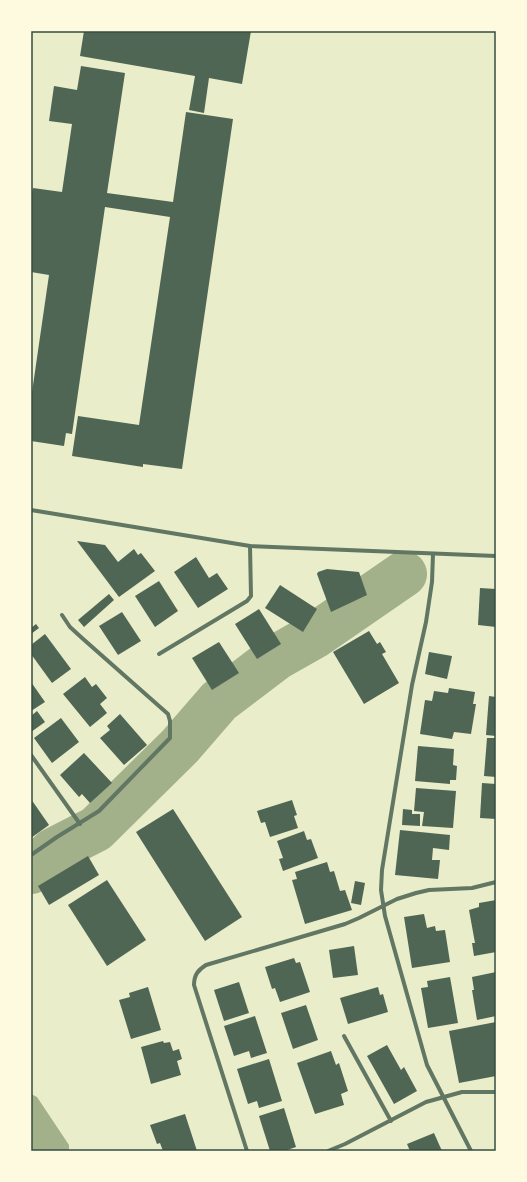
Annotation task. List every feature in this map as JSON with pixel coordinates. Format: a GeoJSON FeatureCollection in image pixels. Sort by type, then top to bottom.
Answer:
{"type":"FeatureCollection","features":[{"type":"Feature","properties":{"kind":"street"},"geometry":{"type":"LineString","coordinates":[[31,510],[250,546],[496,556]]}},
{"type":"Feature","properties":{"kind":"street"},"geometry":{"type":"LineString","coordinates":[[159,654],[247,601],[251,596],[250,546]]}},
{"type":"Feature","properties":{"kind":"street"},"geometry":{"type":"LineString","coordinates":[[433,554],[432,582],[426,622],[412,685],[382,870],[382,906],[427,1065],[471,1151]]}},
{"type":"Feature","properties":{"kind":"street"},"geometry":{"type":"LineString","coordinates":[[31,855],[57,837],[99,812],[170,738],[170,721],[168,714],[82,638],[62,615]]}},
{"type":"Feature","properties":{"kind":"street"},"geometry":{"type":"LineString","coordinates":[[31,755],[80,824]]}},
{"type":"Feature","properties":{"kind":"street"},"geometry":{"type":"LineString","coordinates":[[247,1151],[194,985],[194,979],[198,970],[206,965],[345,924],[397,898],[429,890],[472,888],[496,882]]}},
{"type":"Feature","properties":{"kind":"street"},"geometry":{"type":"LineString","coordinates":[[344,1036],[391,1121]]}},
{"type":"Feature","properties":{"kind":"street"},"geometry":{"type":"LineString","coordinates":[[328,1151],[391,1121],[426,1102],[462,1092],[496,1092]]}},
{"type":"Feature","properties":{"kind":"shaded area"},"geometry":{"type":"Polygon","coordinates":[[[31,1094],[37,1097],[69,1145],[69,1151],[31,1151],[31,1094]]]}},
{"type":"Feature","properties":{"kind":"building"},"geometry":{"type":"Polygon","coordinates":[[[84,31],[251,31],[242,84],[209,78],[204,113],[189,110],[195,76],[80,56],[84,31]]]}},
{"type":"Feature","properties":{"kind":"building"},"geometry":{"type":"Polygon","coordinates":[[[81,66],[125,73],[107,193],[173,202],[186,112],[233,119],[182,469],[143,464],[143,467],[72,456],[78,416],[139,425],[170,217],[105,207],[72,434],[66,433],[64,446],[31,441],[31,399],[49,275],[31,272],[31,195],[33,188],[62,192],[72,124],[49,121],[54,86],[77,90],[81,66]]]}},
{"type":"Feature","properties":{"kind":"building"},"geometry":{"type":"Polygon","coordinates":[[[77,541],[105,545],[118,562],[134,549],[138,555],[141,553],[155,571],[119,597],[77,541]]]}},
{"type":"Feature","properties":{"kind":"building"},"geometry":{"type":"Polygon","coordinates":[[[196,557],[209,578],[217,573],[228,589],[198,608],[174,572],[196,557]]]}},
{"type":"Feature","properties":{"kind":"building"},"geometry":{"type":"Polygon","coordinates":[[[327,569],[359,572],[367,595],[331,612],[317,574],[318,572],[327,569]]]}},
{"type":"Feature","properties":{"kind":"building"},"geometry":{"type":"Polygon","coordinates":[[[159,581],[178,611],[155,627],[135,596],[159,581]]]}},
{"type":"Feature","properties":{"kind":"building"},"geometry":{"type":"Polygon","coordinates":[[[280,585],[317,609],[303,632],[265,608],[280,585]]]}},
{"type":"Feature","properties":{"kind":"building"},"geometry":{"type":"Polygon","coordinates":[[[480,588],[496,589],[496,627],[478,625],[480,588]]]}},
{"type":"Feature","properties":{"kind":"building"},"geometry":{"type":"Polygon","coordinates":[[[109,594],[114,600],[84,627],[78,620],[109,594]]]}},
{"type":"Feature","properties":{"kind":"building"},"geometry":{"type":"Polygon","coordinates":[[[259,609],[281,644],[257,659],[235,624],[259,609]]]}},
{"type":"Feature","properties":{"kind":"building"},"geometry":{"type":"Polygon","coordinates":[[[122,612],[141,641],[118,655],[99,626],[122,612]]]}},
{"type":"Feature","properties":{"kind":"building"},"geometry":{"type":"Polygon","coordinates":[[[36,624],[39,628],[31,634],[31,628],[36,624]]]}},
{"type":"Feature","properties":{"kind":"building"},"geometry":{"type":"Polygon","coordinates":[[[369,631],[377,644],[380,642],[386,652],[382,654],[399,683],[364,704],[333,652],[369,631]]]}},
{"type":"Feature","properties":{"kind":"building"},"geometry":{"type":"Polygon","coordinates":[[[45,634],[71,669],[52,683],[31,654],[31,645],[45,634]]]}},
{"type":"Feature","properties":{"kind":"building"},"geometry":{"type":"Polygon","coordinates":[[[219,642],[239,673],[212,690],[192,658],[219,642]]]}},
{"type":"Feature","properties":{"kind":"building"},"geometry":{"type":"Polygon","coordinates":[[[429,652],[452,656],[447,679],[425,674],[429,652]]]}},
{"type":"Feature","properties":{"kind":"building"},"geometry":{"type":"Polygon","coordinates":[[[85,677],[92,687],[96,684],[107,698],[100,704],[107,713],[90,727],[63,694],[85,677]]]}},
{"type":"Feature","properties":{"kind":"building"},"geometry":{"type":"Polygon","coordinates":[[[31,682],[45,702],[31,711],[31,682]]]}},
{"type":"Feature","properties":{"kind":"building"},"geometry":{"type":"Polygon","coordinates":[[[449,688],[475,692],[473,704],[476,704],[471,734],[454,732],[452,739],[420,734],[425,700],[432,701],[434,691],[448,693],[449,688]]]}},
{"type":"Feature","properties":{"kind":"building"},"geometry":{"type":"Polygon","coordinates":[[[489,696],[496,697],[496,736],[486,735],[489,696]]]}},
{"type":"Feature","properties":{"kind":"building"},"geometry":{"type":"Polygon","coordinates":[[[37,711],[45,722],[31,732],[31,716],[37,711]]]}},
{"type":"Feature","properties":{"kind":"building"},"geometry":{"type":"Polygon","coordinates":[[[120,714],[147,745],[124,765],[100,738],[110,730],[107,726],[120,714]]]}},
{"type":"Feature","properties":{"kind":"building"},"geometry":{"type":"Polygon","coordinates":[[[61,718],[79,742],[52,763],[34,738],[61,718]]]}},
{"type":"Feature","properties":{"kind":"building"},"geometry":{"type":"Polygon","coordinates":[[[487,738],[496,738],[496,777],[484,776],[487,738]]]}},
{"type":"Feature","properties":{"kind":"building"},"geometry":{"type":"Polygon","coordinates":[[[418,746],[454,749],[453,765],[457,766],[456,780],[450,780],[450,784],[415,781],[418,746]]]}},
{"type":"Feature","properties":{"kind":"building"},"geometry":{"type":"Polygon","coordinates":[[[84,753],[112,783],[90,803],[82,794],[79,797],[60,775],[84,753]]]}},
{"type":"Feature","properties":{"kind":"building"},"geometry":{"type":"Polygon","coordinates":[[[482,783],[496,784],[496,819],[480,818],[482,783]]]}},
{"type":"Feature","properties":{"kind":"building"},"geometry":{"type":"Polygon","coordinates":[[[416,788],[456,791],[453,828],[422,826],[424,812],[414,811],[416,788]]]}},
{"type":"Feature","properties":{"kind":"building"},"geometry":{"type":"Polygon","coordinates":[[[31,799],[49,825],[31,838],[31,799]]]}},
{"type":"Feature","properties":{"kind":"building"},"geometry":{"type":"Polygon","coordinates":[[[292,800],[297,815],[294,816],[298,828],[270,837],[265,822],[261,823],[257,811],[292,800]]]}},
{"type":"Feature","properties":{"kind":"building"},"geometry":{"type":"Polygon","coordinates":[[[173,809],[242,917],[205,941],[136,832],[173,809]]]}},
{"type":"Feature","properties":{"kind":"building"},"geometry":{"type":"Polygon","coordinates":[[[403,809],[412,810],[412,814],[420,814],[420,826],[402,825],[403,809]]]}},
{"type":"Feature","properties":{"kind":"building"},"geometry":{"type":"Polygon","coordinates":[[[400,830],[450,835],[449,850],[433,848],[432,860],[440,860],[438,879],[395,875],[400,830]]]}},
{"type":"Feature","properties":{"kind":"building"},"geometry":{"type":"Polygon","coordinates":[[[304,831],[307,840],[311,839],[318,858],[283,871],[279,859],[283,858],[277,841],[304,831]]]}},
{"type":"Feature","properties":{"kind":"building"},"geometry":{"type":"Polygon","coordinates":[[[88,856],[99,875],[49,905],[38,886],[88,856]]]}},
{"type":"Feature","properties":{"kind":"building"},"geometry":{"type":"Polygon","coordinates":[[[327,862],[330,872],[334,871],[340,891],[345,890],[352,910],[305,924],[292,880],[297,879],[295,872],[327,862]]]}},
{"type":"Feature","properties":{"kind":"building"},"geometry":{"type":"Polygon","coordinates":[[[107,880],[146,940],[107,966],[68,905],[107,880]]]}},
{"type":"Feature","properties":{"kind":"building"},"geometry":{"type":"Polygon","coordinates":[[[355,881],[365,883],[361,905],[351,903],[355,881]]]}},
{"type":"Feature","properties":{"kind":"building"},"geometry":{"type":"Polygon","coordinates":[[[496,900],[496,952],[474,956],[472,943],[475,943],[469,910],[479,907],[479,903],[496,900]]]}},
{"type":"Feature","properties":{"kind":"building"},"geometry":{"type":"Polygon","coordinates":[[[424,914],[427,928],[435,926],[436,931],[445,930],[450,962],[412,968],[404,917],[424,914]]]}},
{"type":"Feature","properties":{"kind":"building"},"geometry":{"type":"Polygon","coordinates":[[[354,946],[358,975],[333,978],[329,950],[354,946]]]}},
{"type":"Feature","properties":{"kind":"building"},"geometry":{"type":"Polygon","coordinates":[[[294,958],[296,963],[300,962],[310,992],[280,1002],[275,988],[272,989],[265,967],[294,958]]]}},
{"type":"Feature","properties":{"kind":"building"},"geometry":{"type":"Polygon","coordinates":[[[496,972],[496,1016],[477,1020],[472,990],[474,990],[472,977],[496,972]]]}},
{"type":"Feature","properties":{"kind":"building"},"geometry":{"type":"Polygon","coordinates":[[[450,977],[458,1023],[428,1028],[421,988],[428,987],[427,981],[450,977]]]}},
{"type":"Feature","properties":{"kind":"building"},"geometry":{"type":"Polygon","coordinates":[[[239,982],[249,1013],[224,1021],[214,990],[239,982]]]}},
{"type":"Feature","properties":{"kind":"building"},"geometry":{"type":"Polygon","coordinates":[[[148,987],[161,1030],[131,1039],[119,1000],[130,997],[129,993],[148,987]]]}},
{"type":"Feature","properties":{"kind":"building"},"geometry":{"type":"Polygon","coordinates":[[[378,987],[380,995],[383,994],[388,1012],[348,1024],[340,998],[378,987]]]}},
{"type":"Feature","properties":{"kind":"building"},"geometry":{"type":"Polygon","coordinates":[[[306,1005],[318,1040],[293,1049],[281,1013],[306,1005]]]}},
{"type":"Feature","properties":{"kind":"building"},"geometry":{"type":"Polygon","coordinates":[[[255,1016],[267,1053],[251,1058],[249,1051],[234,1056],[224,1026],[255,1016]]]}},
{"type":"Feature","properties":{"kind":"building"},"geometry":{"type":"Polygon","coordinates":[[[496,1022],[496,1076],[459,1083],[449,1031],[496,1022]]]}},
{"type":"Feature","properties":{"kind":"building"},"geometry":{"type":"Polygon","coordinates":[[[163,1041],[164,1043],[170,1042],[173,1051],[179,1049],[182,1059],[177,1061],[181,1075],[151,1084],[141,1047],[163,1041]]]}},
{"type":"Feature","properties":{"kind":"building"},"geometry":{"type":"Polygon","coordinates":[[[387,1045],[401,1070],[404,1067],[417,1091],[394,1104],[367,1056],[387,1045]]]}},
{"type":"Feature","properties":{"kind":"building"},"geometry":{"type":"Polygon","coordinates":[[[331,1051],[336,1065],[339,1063],[348,1091],[341,1094],[344,1105],[315,1114],[297,1063],[331,1051]]]}},
{"type":"Feature","properties":{"kind":"building"},"geometry":{"type":"Polygon","coordinates":[[[269,1059],[282,1101],[259,1108],[257,1101],[248,1104],[237,1069],[269,1059]]]}},
{"type":"Feature","properties":{"kind":"building"},"geometry":{"type":"Polygon","coordinates":[[[284,1108],[296,1147],[284,1151],[270,1151],[259,1116],[284,1108]]]}},
{"type":"Feature","properties":{"kind":"building"},"geometry":{"type":"Polygon","coordinates":[[[185,1114],[197,1151],[163,1151],[160,1143],[157,1144],[150,1125],[185,1114]]]}},
{"type":"Feature","properties":{"kind":"building"},"geometry":{"type":"Polygon","coordinates":[[[434,1133],[442,1151],[410,1151],[407,1144],[434,1133]]]}},
{"type":"Feature","properties":{"kind":"waterway"},"geometry":{"type":"LineString","coordinates":[[31,871],[53,851],[96,829],[180,746],[219,701],[277,657],[314,636],[404,574]]}}]}
